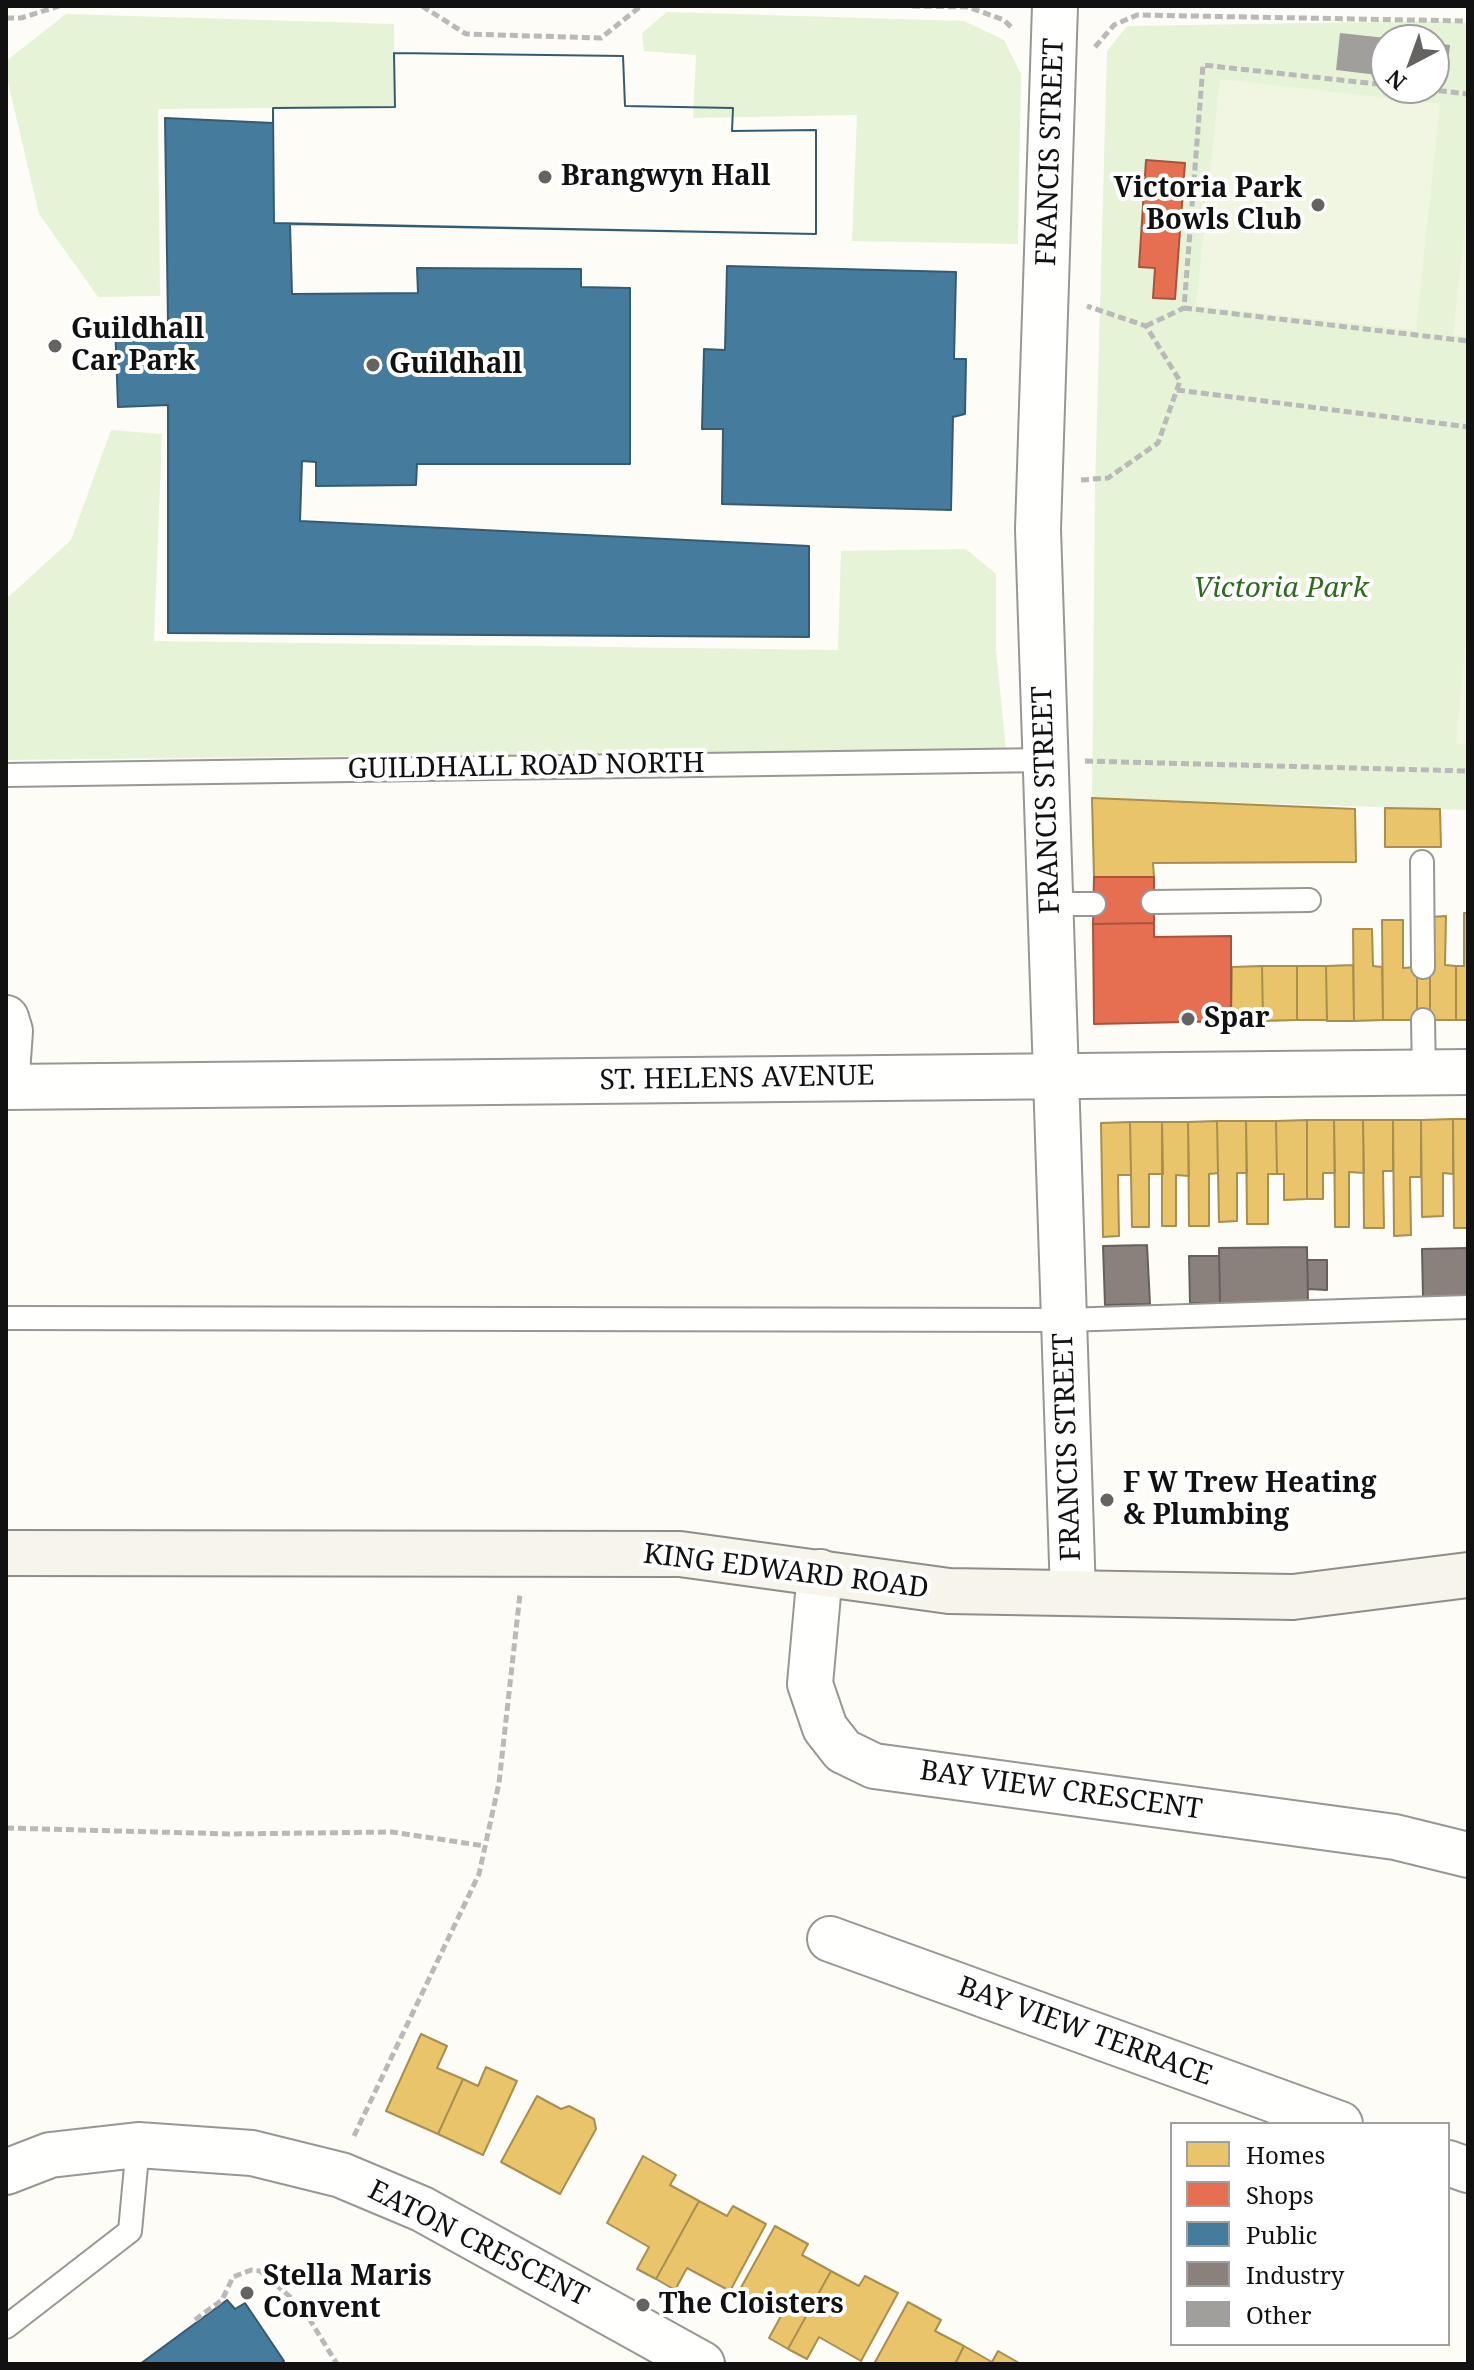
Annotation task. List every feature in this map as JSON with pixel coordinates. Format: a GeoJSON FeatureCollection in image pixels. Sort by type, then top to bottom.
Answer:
{"type":"FeatureCollection","features":[{"type":"Feature","properties":{"kind":"street","name":"FRANCIS STREET"},"geometry":{"type":"LineString","coordinates":[[1055,6],[1040,483],[1073,1593]]}},
{"type":"Feature","properties":{"kind":"street"},"geometry":{"type":"LineString","coordinates":[[6,1018],[10,1031],[6,1087]]}},
{"type":"Feature","properties":{"kind":"street","name":"ST. HELENS AVENUE"},"geometry":{"type":"LineString","coordinates":[[6,1087],[1468,1072]]}},
{"type":"Feature","properties":{"kind":"street","name":"KING EDWARD ROAD"},"geometry":{"type":"LineString","coordinates":[[6,1553],[680,1554],[949,1591],[1293,1597],[1468,1575]]}},
{"type":"Feature","properties":{"kind":"street","name":"BAY VIEW CRESCENT"},"geometry":{"type":"LineString","coordinates":[[820,1572],[810,1684],[825,1728],[843,1751],[874,1766],[1395,1837],[1467,1854]]}},
{"type":"Feature","properties":{"kind":"street","name":"BAY VIEW TERRACE"},"geometry":{"type":"LineString","coordinates":[[830,1939],[1334,2122]]}},
{"type":"Feature","properties":{"kind":"street","name":"EATON CRESCENT"},"geometry":{"type":"LineString","coordinates":[[6,2172],[50,2155],[138,2145],[252,2153],[341,2175],[422,2209],[657,2353],[702,2364]]}},
{"type":"Feature","properties":{"kind":"lane","name":"GUILDHALL ROAD NORTH"},"geometry":{"type":"LineString","coordinates":[[6,775],[1046,760]]}},
{"type":"Feature","properties":{"kind":"lane"},"geometry":{"type":"LineString","coordinates":[[1422,862],[1423,967]]}},
{"type":"Feature","properties":{"kind":"lane"},"geometry":{"type":"LineString","coordinates":[[1153,902],[1309,900]]}},
{"type":"Feature","properties":{"kind":"lane"},"geometry":{"type":"LineString","coordinates":[[1051,904],[1094,904]]}},
{"type":"Feature","properties":{"kind":"lane"},"geometry":{"type":"LineString","coordinates":[[1423,1020],[1424,1072]]}},
{"type":"Feature","properties":{"kind":"lane"},"geometry":{"type":"LineString","coordinates":[[6,1318],[1064,1320],[1468,1307]]}},
{"type":"Feature","properties":{"kind":"lane"},"geometry":{"type":"LineString","coordinates":[[6,2327],[130,2231],[138,2145]]}},
{"type":"Feature","properties":{"kind":"path"},"geometry":{"type":"LineString","coordinates":[[6,18],[21,18],[59,6]]}},
{"type":"Feature","properties":{"kind":"path"},"geometry":{"type":"LineString","coordinates":[[422,6],[466,34],[601,38],[641,6]]}},
{"type":"Feature","properties":{"kind":"path"},"geometry":{"type":"LineString","coordinates":[[912,6],[968,6],[1004,20],[1021,38]]}},
{"type":"Feature","properties":{"kind":"path"},"geometry":{"type":"LineString","coordinates":[[1097,47],[1114,25],[1137,15],[1468,21]]}},
{"type":"Feature","properties":{"kind":"path"},"geometry":{"type":"LineString","coordinates":[[1184,308],[1203,65],[1370,83]]}},
{"type":"Feature","properties":{"kind":"path"},"geometry":{"type":"LineString","coordinates":[[1040,483],[1108,478],[1158,443],[1180,381],[1146,326],[1093,305],[1045,311]]}},
{"type":"Feature","properties":{"kind":"path"},"geometry":{"type":"LineString","coordinates":[[1146,326],[1184,308],[1468,341]]}},
{"type":"Feature","properties":{"kind":"path"},"geometry":{"type":"LineString","coordinates":[[1177,390],[1468,427]]}},
{"type":"Feature","properties":{"kind":"path"},"geometry":{"type":"LineString","coordinates":[[1046,760],[1468,771]]}},
{"type":"Feature","properties":{"kind":"path"},"geometry":{"type":"LineString","coordinates":[[341,2175],[352,2140],[479,1874],[499,1783],[524,1554]]}},
{"type":"Feature","properties":{"kind":"path"},"geometry":{"type":"LineString","coordinates":[[6,1828],[231,1834],[392,1832],[485,1846]]}},
{"type":"Feature","properties":{"kind":"path"},"geometry":{"type":"LineString","coordinates":[[195,2320],[222,2300],[233,2277],[251,2270],[260,2271],[302,2307],[337,2364]]}},
{"type":"Feature","properties":{"kind":"green space"},"geometry":{"type":"Polygon","coordinates":[[[667,12],[964,21],[1004,40],[1021,74],[1018,244],[852,241],[857,115],[693,118],[696,55],[644,51],[642,33],[667,12]]]}},
{"type":"Feature","properties":{"kind":"green space"},"geometry":{"type":"Polygon","coordinates":[[[66,14],[394,24],[395,107],[158,109],[160,296],[98,297],[39,214],[6,74],[6,61],[66,14]]]}},
{"type":"Feature","properties":{"kind":"green space","name":"Victoria Park"},"geometry":{"type":"Polygon","coordinates":[[[1468,23],[1468,810],[1092,798],[1095,488],[1107,51],[1127,26],[1468,23]]]}},
{"type":"Feature","properties":{"kind":"green space","name":"Victoria Park Bowls Club"},"geometry":{"type":"Polygon","coordinates":[[[1220,79],[1370,96],[1370,104],[1440,104],[1416,330],[1196,306],[1220,79]]]}},
{"type":"Feature","properties":{"kind":"green space"},"geometry":{"type":"Polygon","coordinates":[[[1468,201],[1468,336],[1453,335],[1468,201]]]}},
{"type":"Feature","properties":{"kind":"green space"},"geometry":{"type":"Polygon","coordinates":[[[111,430],[162,434],[154,641],[838,650],[841,551],[966,549],[996,574],[996,650],[1006,749],[6,760],[6,599],[71,540],[111,430]]]}},
{"type":"Feature","properties":{"kind":"green space"},"geometry":{"type":"Polygon","coordinates":[[[1468,618],[1468,745],[1456,744],[1468,618]]]}},
{"type":"Feature","properties":{"kind":"building: Homes"},"geometry":{"type":"Polygon","coordinates":[[[1092,798],[1355,809],[1356,862],[1153,863],[1154,877],[1094,877],[1092,798]]]}},
{"type":"Feature","properties":{"kind":"building: Homes"},"geometry":{"type":"Polygon","coordinates":[[[1385,808],[1440,809],[1441,847],[1385,847],[1385,808]]]}},
{"type":"Feature","properties":{"kind":"building: Homes"},"geometry":{"type":"Polygon","coordinates":[[[1464,913],[1468,913],[1468,1020],[1456,1020],[1456,966],[1464,966],[1464,913]]]}},
{"type":"Feature","properties":{"kind":"building: Homes"},"geometry":{"type":"Polygon","coordinates":[[[1446,916],[1445,965],[1456,966],[1456,1020],[1430,1020],[1430,917],[1446,916]]]}},
{"type":"Feature","properties":{"kind":"building: Homes"},"geometry":{"type":"Polygon","coordinates":[[[1382,920],[1403,920],[1403,968],[1417,967],[1417,1020],[1383,1020],[1382,920]]]}},
{"type":"Feature","properties":{"kind":"building: Homes"},"geometry":{"type":"Polygon","coordinates":[[[1353,929],[1372,929],[1373,966],[1382,967],[1383,1020],[1354,1021],[1353,929]]]}},
{"type":"Feature","properties":{"kind":"building: Homes"},"geometry":{"type":"Polygon","coordinates":[[[1353,965],[1354,1021],[1327,1021],[1326,966],[1353,965]]]}},
{"type":"Feature","properties":{"kind":"building: Homes"},"geometry":{"type":"Polygon","coordinates":[[[1262,966],[1297,966],[1297,1020],[1263,1021],[1262,966]]]}},
{"type":"Feature","properties":{"kind":"building: Homes"},"geometry":{"type":"Polygon","coordinates":[[[1262,966],[1263,1021],[1231,1021],[1232,967],[1262,966]]]}},
{"type":"Feature","properties":{"kind":"building: Homes"},"geometry":{"type":"Polygon","coordinates":[[[1297,966],[1326,966],[1327,1020],[1297,1020],[1297,966]]]}},
{"type":"Feature","properties":{"kind":"building: Homes"},"geometry":{"type":"Polygon","coordinates":[[[1417,967],[1430,967],[1430,1020],[1417,1020],[1417,967]]]}},
{"type":"Feature","properties":{"kind":"building: Homes"},"geometry":{"type":"Polygon","coordinates":[[[1453,1119],[1468,1119],[1468,1228],[1454,1228],[1453,1119]]]}},
{"type":"Feature","properties":{"kind":"building: Homes"},"geometry":{"type":"Polygon","coordinates":[[[1453,1119],[1453,1174],[1443,1173],[1443,1216],[1422,1217],[1421,1120],[1453,1119]]]}},
{"type":"Feature","properties":{"kind":"building: Homes"},"geometry":{"type":"Polygon","coordinates":[[[1307,1120],[1334,1120],[1335,1173],[1323,1173],[1323,1199],[1307,1199],[1307,1120]]]}},
{"type":"Feature","properties":{"kind":"building: Homes"},"geometry":{"type":"Polygon","coordinates":[[[1307,1120],[1307,1199],[1284,1200],[1284,1174],[1277,1174],[1276,1121],[1307,1120]]]}},
{"type":"Feature","properties":{"kind":"building: Homes"},"geometry":{"type":"Polygon","coordinates":[[[1334,1120],[1363,1120],[1364,1173],[1349,1172],[1349,1227],[1335,1227],[1334,1120]]]}},
{"type":"Feature","properties":{"kind":"building: Homes"},"geometry":{"type":"Polygon","coordinates":[[[1363,1120],[1393,1120],[1393,1171],[1383,1171],[1384,1228],[1364,1228],[1363,1120]]]}},
{"type":"Feature","properties":{"kind":"building: Homes"},"geometry":{"type":"Polygon","coordinates":[[[1393,1120],[1421,1120],[1421,1177],[1410,1177],[1411,1235],[1394,1236],[1393,1120]]]}},
{"type":"Feature","properties":{"kind":"building: Homes"},"geometry":{"type":"Polygon","coordinates":[[[1217,1121],[1246,1121],[1247,1173],[1237,1173],[1237,1221],[1219,1222],[1217,1121]]]}},
{"type":"Feature","properties":{"kind":"building: Homes"},"geometry":{"type":"Polygon","coordinates":[[[1217,1121],[1218,1173],[1209,1174],[1209,1226],[1189,1226],[1188,1122],[1217,1121]]]}},
{"type":"Feature","properties":{"kind":"building: Homes"},"geometry":{"type":"Polygon","coordinates":[[[1246,1121],[1276,1121],[1277,1174],[1268,1174],[1268,1224],[1247,1224],[1246,1121]]]}},
{"type":"Feature","properties":{"kind":"building: Homes"},"geometry":{"type":"Polygon","coordinates":[[[1130,1122],[1162,1122],[1163,1174],[1149,1174],[1149,1227],[1132,1227],[1130,1122]]]}},
{"type":"Feature","properties":{"kind":"building: Homes"},"geometry":{"type":"Polygon","coordinates":[[[1130,1122],[1131,1175],[1118,1175],[1119,1236],[1103,1237],[1101,1123],[1130,1122]]]}},
{"type":"Feature","properties":{"kind":"building: Homes"},"geometry":{"type":"Polygon","coordinates":[[[1162,1122],[1188,1122],[1189,1176],[1176,1175],[1176,1226],[1162,1226],[1162,1122]]]}},
{"type":"Feature","properties":{"kind":"building: Homes"},"geometry":{"type":"Polygon","coordinates":[[[421,2034],[447,2046],[437,2068],[463,2079],[438,2134],[386,2111],[421,2034]]]}},
{"type":"Feature","properties":{"kind":"building: Homes"},"geometry":{"type":"Polygon","coordinates":[[[486,2067],[517,2081],[483,2155],[438,2134],[463,2079],[478,2086],[486,2067]]]}},
{"type":"Feature","properties":{"kind":"building: Homes"},"geometry":{"type":"Polygon","coordinates":[[[537,2096],[561,2109],[569,2106],[594,2119],[596,2129],[560,2194],[501,2162],[537,2096]]]}},
{"type":"Feature","properties":{"kind":"building: Homes"},"geometry":{"type":"Polygon","coordinates":[[[643,2156],[676,2175],[670,2185],[699,2201],[656,2279],[637,2269],[649,2247],[607,2223],[643,2156]]]}},
{"type":"Feature","properties":{"kind":"building: Homes"},"geometry":{"type":"Polygon","coordinates":[[[699,2201],[727,2216],[733,2206],[766,2224],[730,2291],[687,2268],[675,2290],[656,2279],[699,2201]]]}},
{"type":"Feature","properties":{"kind":"building: Homes"},"geometry":{"type":"Polygon","coordinates":[[[775,2226],[808,2244],[802,2255],[831,2271],[788,2349],[769,2338],[781,2316],[738,2293],[775,2226]]]}},
{"type":"Feature","properties":{"kind":"building: Homes"},"geometry":{"type":"Polygon","coordinates":[[[831,2271],[859,2286],[865,2276],[898,2293],[861,2361],[819,2337],[807,2359],[788,2349],[831,2271]]]}},
{"type":"Feature","properties":{"kind":"building: Homes"},"geometry":{"type":"Polygon","coordinates":[[[908,2302],[941,2320],[935,2331],[964,2346],[955,2364],[874,2364],[908,2302]]]}},
{"type":"Feature","properties":{"kind":"building: Homes"},"geometry":{"type":"Polygon","coordinates":[[[964,2346],[992,2362],[998,2351],[1021,2364],[955,2364],[964,2346]]]}},
{"type":"Feature","properties":{"kind":"building: Shops"},"geometry":{"type":"Polygon","coordinates":[[[1146,160],[1185,163],[1175,299],[1153,298],[1155,268],[1139,267],[1146,160]]]}},
{"type":"Feature","properties":{"kind":"building: Shops"},"geometry":{"type":"Polygon","coordinates":[[[1094,877],[1154,877],[1154,923],[1093,924],[1094,877]]]}},
{"type":"Feature","properties":{"kind":"building: Shops"},"geometry":{"type":"Polygon","coordinates":[[[1154,923],[1154,937],[1231,936],[1231,1021],[1094,1024],[1093,924],[1154,923]]]}},
{"type":"Feature","properties":{"kind":"building: Public","name":"Guildhall"},"geometry":{"type":"Polygon","coordinates":[[[394,53],[623,56],[625,106],[733,108],[732,131],[816,130],[816,234],[290,224],[292,294],[418,293],[417,268],[581,269],[581,287],[630,288],[630,464],[417,464],[416,485],[316,486],[316,462],[302,461],[300,521],[809,546],[809,637],[168,633],[168,405],[118,407],[115,322],[168,324],[165,118],[273,123],[273,108],[395,107],[394,53]]]}},
{"type":"Feature","properties":{"kind":"building: Public","name":"Brangwyn Hall"},"geometry":{"type":"Polygon","coordinates":[[[394,53],[623,56],[625,106],[733,108],[732,131],[816,130],[816,234],[274,223],[273,108],[395,107],[394,53]]]}},
{"type":"Feature","properties":{"kind":"building: Public"},"geometry":{"type":"Polygon","coordinates":[[[727,266],[956,272],[954,359],[966,359],[965,414],[953,417],[951,510],[722,504],[723,429],[702,429],[704,349],[725,350],[727,266]]]}},
{"type":"Feature","properties":{"kind":"building: Public"},"geometry":{"type":"Polygon","coordinates":[[[227,2300],[235,2309],[245,2303],[284,2361],[279,2364],[140,2364],[227,2300]]]}},
{"type":"Feature","properties":{"kind":"building: Industry"},"geometry":{"type":"Polygon","coordinates":[[[1147,1245],[1150,1304],[1105,1305],[1103,1246],[1147,1245]]]}},
{"type":"Feature","properties":{"kind":"building: Industry"},"geometry":{"type":"Polygon","coordinates":[[[1307,1247],[1308,1302],[1220,1303],[1219,1248],[1307,1247]]]}},
{"type":"Feature","properties":{"kind":"building: Industry"},"geometry":{"type":"Polygon","coordinates":[[[1468,1248],[1468,1296],[1423,1297],[1422,1249],[1468,1248]]]}},
{"type":"Feature","properties":{"kind":"building: Industry"},"geometry":{"type":"Polygon","coordinates":[[[1189,1256],[1219,1256],[1220,1303],[1190,1303],[1189,1256]]]}},
{"type":"Feature","properties":{"kind":"building: Industry"},"geometry":{"type":"Polygon","coordinates":[[[1307,1260],[1327,1260],[1327,1290],[1308,1289],[1307,1260]]]}},
{"type":"Feature","properties":{"kind":"building: Other"},"geometry":{"type":"Polygon","coordinates":[[[1340,33],[1370,36],[1370,74],[1336,70],[1340,33]]]}},
{"type":"Feature","properties":{"kind":"place","name":"Brangwyn Hall"},"geometry":{"type":"Point","coordinates":[545,177]}},
{"type":"Feature","properties":{"kind":"place","name":"Victoria Park Bowls Club"},"geometry":{"type":"Point","coordinates":[1318,205]}},
{"type":"Feature","properties":{"kind":"place","name":"Guildhall Car Park"},"geometry":{"type":"Point","coordinates":[55,346]}},
{"type":"Feature","properties":{"kind":"place","name":"Guildhall"},"geometry":{"type":"Point","coordinates":[373,365]}},
{"type":"Feature","properties":{"kind":"place","name":"Spar"},"geometry":{"type":"Point","coordinates":[1188,1019]}},
{"type":"Feature","properties":{"kind":"place","name":"F W Trew Heating & Plumbing"},"geometry":{"type":"Point","coordinates":[1107,1500]}},
{"type":"Feature","properties":{"kind":"place","name":"Stella Maris Convent"},"geometry":{"type":"Point","coordinates":[247,2293]}},
{"type":"Feature","properties":{"kind":"place","name":"The Cloisters"},"geometry":{"type":"Point","coordinates":[643,2305]}}]}
